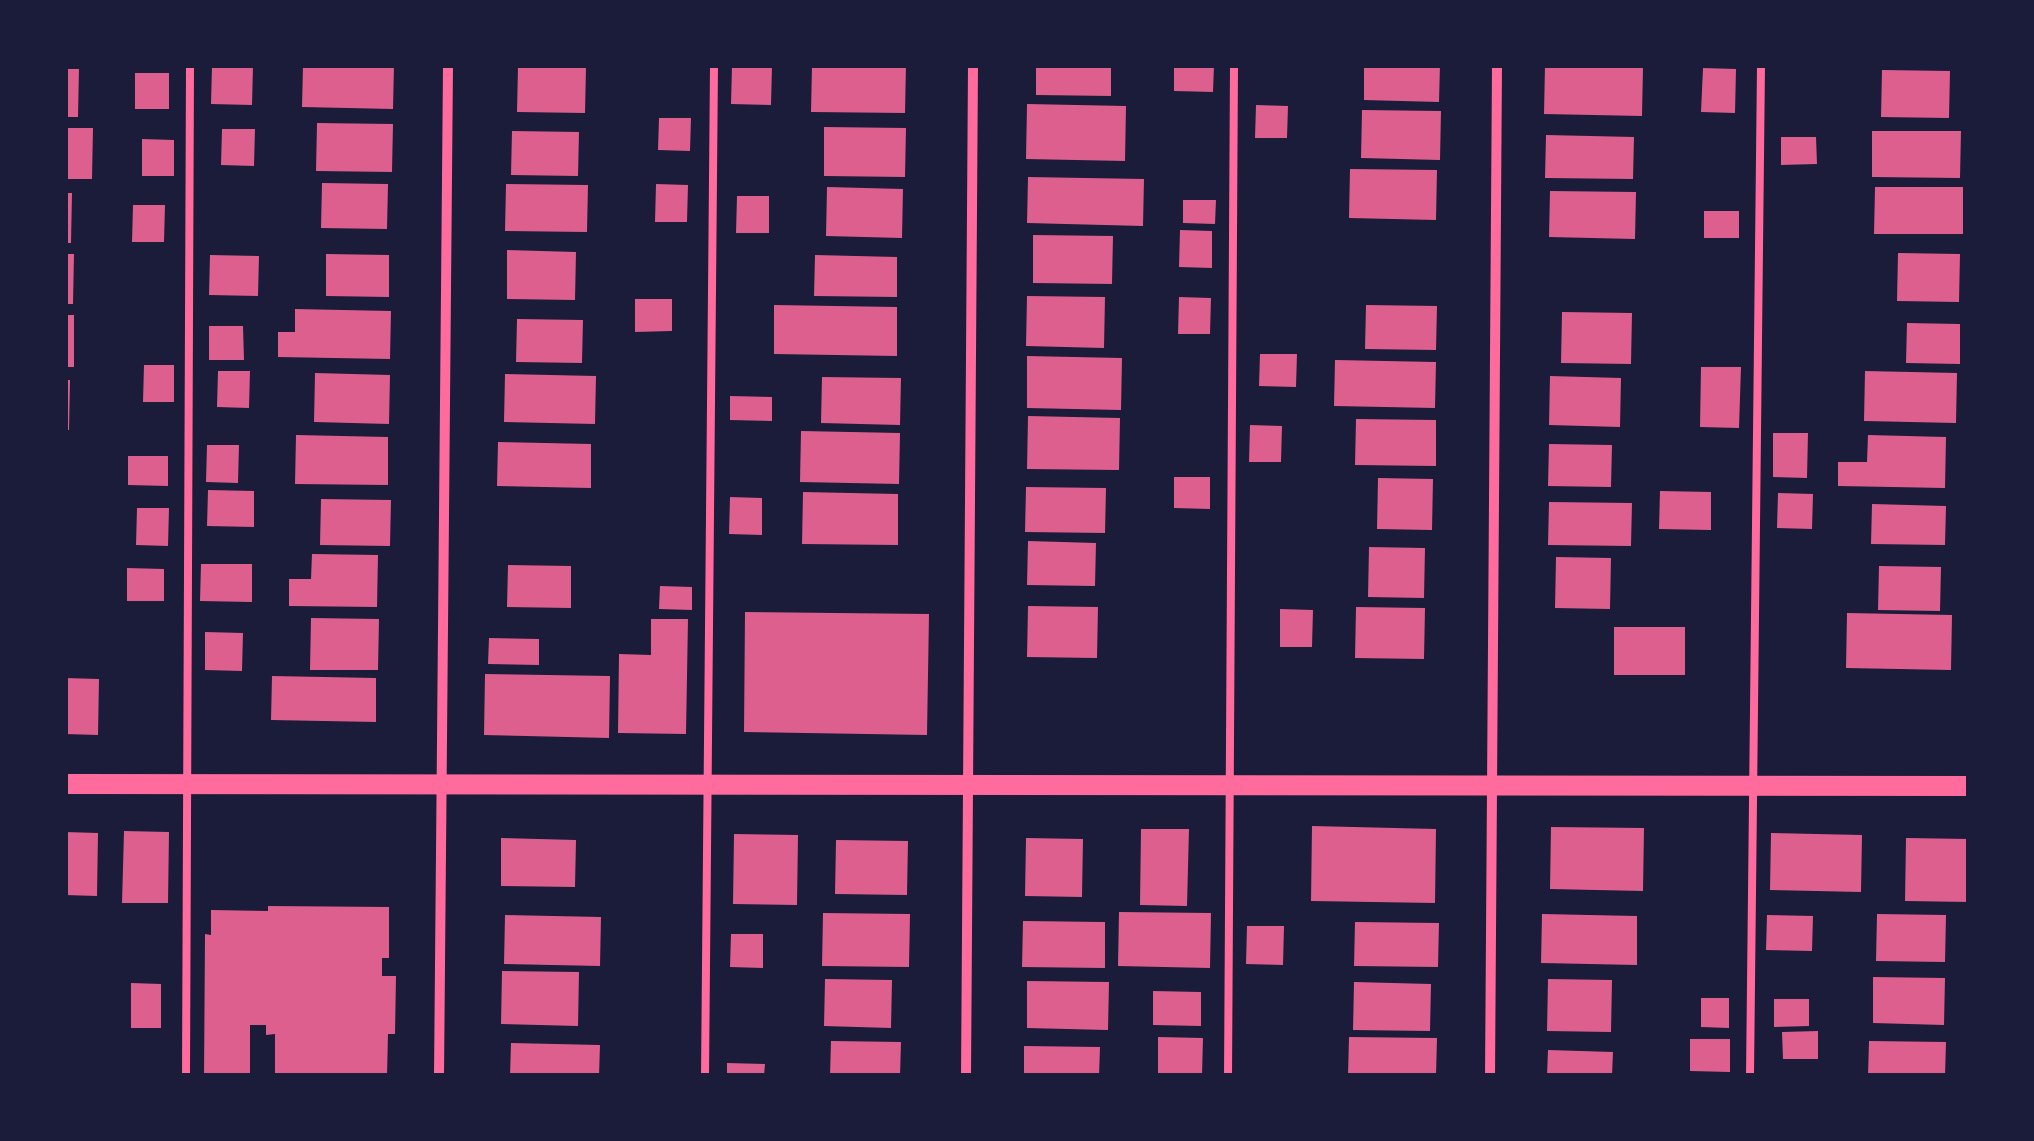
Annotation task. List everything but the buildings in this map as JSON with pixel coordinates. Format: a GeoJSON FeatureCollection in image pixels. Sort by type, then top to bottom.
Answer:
{"type":"FeatureCollection","features":[{"type":"Feature","properties":{"kind":"main road"},"geometry":{"type":"LineString","coordinates":[[65,784],[1969,786]]}},
{"type":"Feature","properties":{"kind":"street"},"geometry":{"type":"LineString","coordinates":[[439,1076],[448,65]]}},
{"type":"Feature","properties":{"kind":"street"},"geometry":{"type":"LineString","coordinates":[[966,1076],[973,65]]}},
{"type":"Feature","properties":{"kind":"street"},"geometry":{"type":"LineString","coordinates":[[1490,1076],[1497,65]]}},
{"type":"Feature","properties":{"kind":"lane"},"geometry":{"type":"LineString","coordinates":[[186,1076],[190,65]]}},
{"type":"Feature","properties":{"kind":"lane"},"geometry":{"type":"LineString","coordinates":[[704,1076],[714,65]]}},
{"type":"Feature","properties":{"kind":"lane"},"geometry":{"type":"LineString","coordinates":[[1228,1076],[1234,65]]}},
{"type":"Feature","properties":{"kind":"lane"},"geometry":{"type":"LineString","coordinates":[[1750,1076],[1760,65]]}}]}
